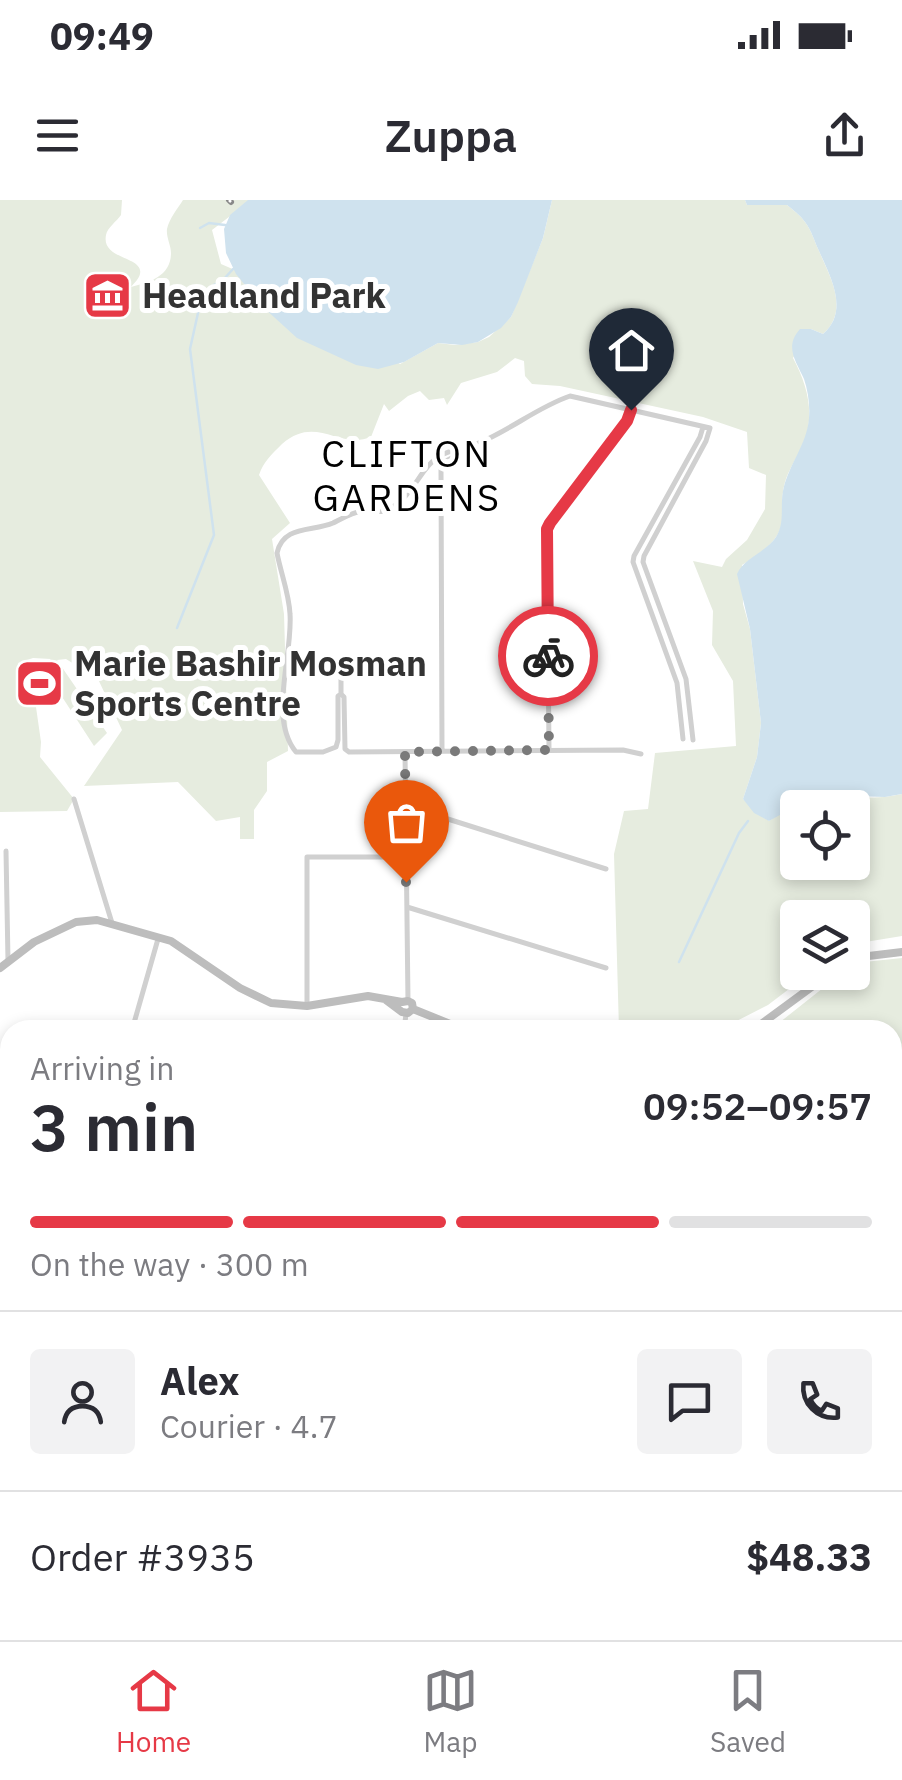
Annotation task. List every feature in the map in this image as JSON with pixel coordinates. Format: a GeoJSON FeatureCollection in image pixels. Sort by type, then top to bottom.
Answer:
{"type":"FeatureCollection","features":[{"type":"Feature","properties":{"kind":"main road"},"geometry":{"type":"LineString","coordinates":[[0,968],[34,942],[76,922],[97,920],[159,936],[260,999],[284,1006],[307,1006],[368,996],[439,1020]]}},
{"type":"Feature","properties":{"kind":"main road"},"geometry":{"type":"LineString","coordinates":[[870,956],[902,952]]}},
{"type":"Feature","properties":{"kind":"main road"},"geometry":{"type":"LineString","coordinates":[[767,1020],[807,990]]}},
{"type":"Feature","properties":{"kind":"street"},"geometry":{"type":"LineString","coordinates":[[442,751],[440,468],[444,462],[576,395],[710,428],[643,562],[686,679],[692,740]]}},
{"type":"Feature","properties":{"kind":"street"},"geometry":{"type":"LineString","coordinates":[[549,750],[547,529],[627,421],[631,410]]}},
{"type":"Feature","properties":{"kind":"street"},"geometry":{"type":"LineString","coordinates":[[683,739],[677,683],[633,562],[702,427]]}},
{"type":"Feature","properties":{"kind":"street"},"geometry":{"type":"LineString","coordinates":[[341,694],[336,747],[323,752],[296,752],[283,724],[290,616],[277,553],[279,544],[300,530],[322,527],[362,510],[385,510],[402,500],[435,458],[455,448],[478,444]]}},
{"type":"Feature","properties":{"kind":"street"},"geometry":{"type":"LineString","coordinates":[[341,667],[346,752],[623,750],[641,754]]}},
{"type":"Feature","properties":{"kind":"street"},"geometry":{"type":"LineString","coordinates":[[405,752],[405,1020]]}},
{"type":"Feature","properties":{"kind":"street"},"geometry":{"type":"LineString","coordinates":[[74,799],[112,923]]}},
{"type":"Feature","properties":{"kind":"street"},"geometry":{"type":"LineString","coordinates":[[406,815],[432,814],[606,869]]}},
{"type":"Feature","properties":{"kind":"street"},"geometry":{"type":"LineString","coordinates":[[6,851],[8,962]]}},
{"type":"Feature","properties":{"kind":"street"},"geometry":{"type":"LineString","coordinates":[[307,1006],[306,857],[406,856]]}},
{"type":"Feature","properties":{"kind":"street"},"geometry":{"type":"LineString","coordinates":[[406,907],[606,968]]}},
{"type":"Feature","properties":{"kind":"street"},"geometry":{"type":"LineString","coordinates":[[135,1020],[159,936]]}},
{"type":"Feature","properties":{"kind":"shaded area"},"geometry":{"type":"Polygon","coordinates":[[[0,200],[122,200],[121,215],[107,232],[106,243],[139,268],[139,276],[131,287],[152,280],[167,267],[171,253],[167,229],[183,200],[251,200],[212,230],[221,264],[400,364],[438,343],[478,342],[511,317],[543,238],[552,200],[745,200],[747,205],[787,205],[805,222],[832,282],[835,315],[823,334],[811,329],[793,358],[806,391],[809,424],[785,482],[780,529],[767,547],[742,565],[743,604],[750,629],[761,723],[757,757],[743,799],[769,821],[780,814],[780,880],[870,880],[870,797],[902,794],[902,936],[870,941],[870,900],[780,900],[780,990],[788,990],[768,1005],[739,1020],[619,1020],[614,854],[624,811],[648,809],[655,753],[736,746],[733,681],[712,645],[713,611],[693,561],[722,567],[747,540],[765,509],[766,475],[749,468],[747,432],[703,417],[560,386],[532,384],[525,376],[524,361],[515,358],[497,372],[461,383],[447,405],[444,398],[429,400],[420,391],[389,411],[384,404],[371,437],[359,440],[306,432],[282,444],[263,466],[259,475],[290,523],[272,539],[284,614],[288,751],[267,762],[267,791],[254,810],[254,839],[240,839],[240,817],[216,821],[178,782],[84,786],[122,730],[98,679],[66,659],[57,660],[107,733],[94,746],[42,666],[51,659],[33,658],[18,663],[34,693],[40,757],[74,799],[67,811],[0,812],[0,200]]]}},
{"type":"Feature","properties":{"kind":"shaded area"},"geometry":{"type":"Polygon","coordinates":[[[902,958],[902,1020],[783,1020],[821,990],[870,990],[870,961],[902,958]]]}},
{"type":"Feature","properties":{"kind":"water"},"geometry":{"type":"Polygon","coordinates":[[[248,200],[552,200],[543,238],[518,302],[501,328],[478,342],[438,343],[404,362],[378,369],[356,365],[297,338],[263,307],[236,274],[226,253],[224,229],[230,215],[248,200]]]}},
{"type":"Feature","properties":{"kind":"water"},"geometry":{"type":"Polygon","coordinates":[[[745,200],[902,200],[902,794],[870,797],[870,790],[780,790],[780,815],[769,821],[754,813],[743,799],[757,757],[761,723],[750,629],[737,574],[779,532],[785,482],[808,428],[808,393],[793,354],[795,336],[800,329],[823,334],[831,325],[836,304],[828,271],[803,219],[787,205],[747,205],[745,200]]]}},
{"type":"Feature","properties":{"kind":"waterway"},"geometry":{"type":"LineString","coordinates":[[200,228],[209,223],[225,225]]}},
{"type":"Feature","properties":{"kind":"waterway"},"geometry":{"type":"LineString","coordinates":[[177,628],[214,535],[190,349],[202,295],[233,269]]}},
{"type":"Feature","properties":{"kind":"waterway"},"geometry":{"type":"LineString","coordinates":[[679,962],[748,821]]}},
{"type":"Feature","properties":{"kind":"way so far"},"geometry":{"type":"LineString","coordinates":[[406,882],[405,752],[549,750],[548,656]]}},
{"type":"Feature","properties":{"kind":"place","name":"Headland Park"},"geometry":{"type":"Point","coordinates":[107,296]}},
{"type":"Feature","properties":{"kind":"place","name":"Marie Bashir Mosman Sports Centre"},"geometry":{"type":"Point","coordinates":[39,684]}},
{"type":"Feature","properties":{"kind":"district","name":"CLIFTON GARDENS"},"geometry":{"type":"Point","coordinates":[407,476]}},
{"type":"Feature","properties":{"kind":"route"},"geometry":{"type":"LineString","coordinates":[[548,656],[547,529],[627,421],[631,410]]}}]}
